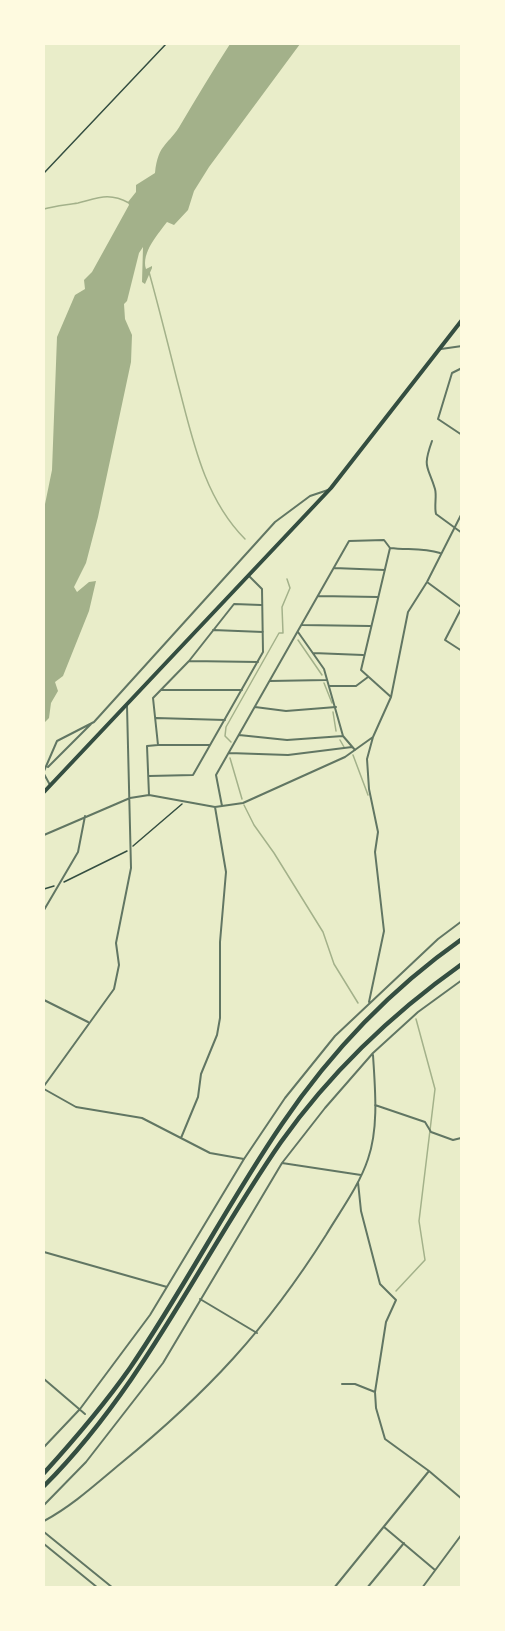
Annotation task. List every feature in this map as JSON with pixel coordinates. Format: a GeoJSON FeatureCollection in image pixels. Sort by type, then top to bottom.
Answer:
{"type":"FeatureCollection","features":[{"type":"Feature","properties":{"kind":"highway"},"geometry":{"type":"LineString","coordinates":[[44,792],[331,488],[462,320]]}},
{"type":"Feature","properties":{"kind":"highway"},"geometry":{"type":"LineString","coordinates":[[44,1473],[98,1412],[135,1361],[266,1148],[308,1089],[380,1008],[462,939]]}},
{"type":"Feature","properties":{"kind":"highway"},"geometry":{"type":"LineString","coordinates":[[44,1486],[85,1440],[137,1373],[256,1180],[297,1121],[345,1064],[379,1030],[462,964]]}},
{"type":"Feature","properties":{"kind":"street"},"geometry":{"type":"LineString","coordinates":[[439,349],[462,346]]}},
{"type":"Feature","properties":{"kind":"street"},"geometry":{"type":"LineString","coordinates":[[462,368],[452,373],[438,419],[462,435]]}},
{"type":"Feature","properties":{"kind":"street"},"geometry":{"type":"LineString","coordinates":[[432,441],[427,454],[426,470],[436,490],[436,514],[462,533]]}},
{"type":"Feature","properties":{"kind":"street"},"geometry":{"type":"LineString","coordinates":[[44,772],[94,722],[275,522],[310,496],[331,488]]}},
{"type":"Feature","properties":{"kind":"street"},"geometry":{"type":"LineString","coordinates":[[369,1002],[384,931],[375,852],[378,832],[367,771],[373,737],[391,697],[403,625],[408,612],[427,582],[452,527],[462,513]]}},
{"type":"Feature","properties":{"kind":"street"},"geometry":{"type":"LineString","coordinates":[[222,806],[216,775],[349,542],[384,540],[390,548],[409,550],[424,548],[440,554]]}},
{"type":"Feature","properties":{"kind":"street"},"geometry":{"type":"LineString","coordinates":[[390,548],[361,670],[391,697]]}},
{"type":"Feature","properties":{"kind":"street"},"geometry":{"type":"LineString","coordinates":[[334,568],[386,570]]}},
{"type":"Feature","properties":{"kind":"street"},"geometry":{"type":"LineString","coordinates":[[149,776],[194,775],[263,652],[262,589],[249,576]]}},
{"type":"Feature","properties":{"kind":"street"},"geometry":{"type":"LineString","coordinates":[[427,582],[461,607],[444,640],[462,651]]}},
{"type":"Feature","properties":{"kind":"street"},"geometry":{"type":"LineString","coordinates":[[318,596],[379,597]]}},
{"type":"Feature","properties":{"kind":"street"},"geometry":{"type":"LineString","coordinates":[[158,745],[153,698],[189,661],[234,604],[262,605]]}},
{"type":"Feature","properties":{"kind":"street"},"geometry":{"type":"LineString","coordinates":[[302,625],[370,626]]}},
{"type":"Feature","properties":{"kind":"street"},"geometry":{"type":"LineString","coordinates":[[213,630],[263,632]]}},
{"type":"Feature","properties":{"kind":"street"},"geometry":{"type":"LineString","coordinates":[[298,632],[324,669],[343,736],[354,749]]}},
{"type":"Feature","properties":{"kind":"street"},"geometry":{"type":"LineString","coordinates":[[313,653],[363,655]]}},
{"type":"Feature","properties":{"kind":"street"},"geometry":{"type":"LineString","coordinates":[[189,661],[258,662]]}},
{"type":"Feature","properties":{"kind":"street"},"geometry":{"type":"LineString","coordinates":[[329,686],[356,686],[368,677]]}},
{"type":"Feature","properties":{"kind":"street"},"geometry":{"type":"LineString","coordinates":[[270,681],[326,680]]}},
{"type":"Feature","properties":{"kind":"street"},"geometry":{"type":"LineString","coordinates":[[161,690],[242,690]]}},
{"type":"Feature","properties":{"kind":"street"},"geometry":{"type":"LineString","coordinates":[[127,704],[131,848],[130,868],[116,943],[118,977],[114,989],[88,1022],[44,1088],[76,1107],[90,1112],[142,1118],[210,1153],[244,1159]]}},
{"type":"Feature","properties":{"kind":"street"},"geometry":{"type":"LineString","coordinates":[[255,707],[286,711],[336,707]]}},
{"type":"Feature","properties":{"kind":"street"},"geometry":{"type":"LineString","coordinates":[[156,718],[225,720]]}},
{"type":"Feature","properties":{"kind":"street"},"geometry":{"type":"LineString","coordinates":[[50,785],[44,772],[57,741],[94,722]]}},
{"type":"Feature","properties":{"kind":"street"},"geometry":{"type":"LineString","coordinates":[[239,735],[287,740],[343,736]]}},
{"type":"Feature","properties":{"kind":"street"},"geometry":{"type":"LineString","coordinates":[[44,835],[130,798],[149,795],[215,807],[243,803],[354,749],[373,737]]}},
{"type":"Feature","properties":{"kind":"street"},"geometry":{"type":"LineString","coordinates":[[149,795],[147,746],[210,745]]}},
{"type":"Feature","properties":{"kind":"street"},"geometry":{"type":"LineString","coordinates":[[229,753],[288,755],[354,749]]}},
{"type":"Feature","properties":{"kind":"street"},"geometry":{"type":"LineString","coordinates":[[181,1138],[198,1097],[201,1074],[217,1035],[220,1018],[220,942],[226,872],[215,807]]}},
{"type":"Feature","properties":{"kind":"street"},"geometry":{"type":"LineString","coordinates":[[44,910],[62,883],[78,852],[85,816]]}},
{"type":"Feature","properties":{"kind":"street"},"geometry":{"type":"LineString","coordinates":[[44,1448],[80,1409],[150,1315],[244,1159],[285,1098],[335,1036],[369,1002],[438,939],[462,921]]}},
{"type":"Feature","properties":{"kind":"street"},"geometry":{"type":"LineString","coordinates":[[44,1506],[116,1426],[164,1363],[282,1163],[339,1090],[373,1053],[418,1012],[462,980]]}},
{"type":"Feature","properties":{"kind":"street"},"geometry":{"type":"LineString","coordinates":[[44,999],[88,1022]]}},
{"type":"Feature","properties":{"kind":"street"},"geometry":{"type":"LineString","coordinates":[[44,1521],[75,1501],[216,1380],[257,1333],[303,1271],[362,1176],[369,1156],[375,1105],[373,1053]]}},
{"type":"Feature","properties":{"kind":"street"},"geometry":{"type":"LineString","coordinates":[[375,1105],[425,1122],[431,1132],[453,1140],[460,1138]]}},
{"type":"Feature","properties":{"kind":"street"},"geometry":{"type":"LineString","coordinates":[[282,1163],[362,1176]]}},
{"type":"Feature","properties":{"kind":"street"},"geometry":{"type":"LineString","coordinates":[[358,1182],[361,1211],[380,1284],[396,1300],[386,1322],[375,1392],[376,1408],[385,1439],[429,1471],[462,1499]]}},
{"type":"Feature","properties":{"kind":"street"},"geometry":{"type":"LineString","coordinates":[[44,1252],[167,1287]]}},
{"type":"Feature","properties":{"kind":"street"},"geometry":{"type":"LineString","coordinates":[[200,1299],[257,1333]]}},
{"type":"Feature","properties":{"kind":"street"},"geometry":{"type":"LineString","coordinates":[[44,1379],[86,1414]]}},
{"type":"Feature","properties":{"kind":"street"},"geometry":{"type":"LineString","coordinates":[[342,1384],[355,1384],[375,1392]]}},
{"type":"Feature","properties":{"kind":"street"},"geometry":{"type":"LineString","coordinates":[[110,1424],[116,1426]]}},
{"type":"Feature","properties":{"kind":"street"},"geometry":{"type":"LineString","coordinates":[[334,1587],[429,1471]]}},
{"type":"Feature","properties":{"kind":"street"},"geometry":{"type":"LineString","coordinates":[[384,1527],[435,1570]]}},
{"type":"Feature","properties":{"kind":"street"},"geometry":{"type":"LineString","coordinates":[[44,1532],[113,1587]]}},
{"type":"Feature","properties":{"kind":"street"},"geometry":{"type":"LineString","coordinates":[[422,1587],[462,1534]]}},
{"type":"Feature","properties":{"kind":"street"},"geometry":{"type":"LineString","coordinates":[[44,1544],[98,1587]]}},
{"type":"Feature","properties":{"kind":"street"},"geometry":{"type":"LineString","coordinates":[[367,1587],[404,1544]]}},
{"type":"Feature","properties":{"kind":"path"},"geometry":{"type":"LineString","coordinates":[[44,173],[166,44]]}},
{"type":"Feature","properties":{"kind":"path"},"geometry":{"type":"LineString","coordinates":[[44,889],[95,869],[131,848],[185,801]]}},
{"type":"Feature","properties":{"kind":"shaded area"},"geometry":{"type":"Polygon","coordinates":[[[230,44],[300,44],[209,167],[194,191],[188,210],[174,225],[167,222],[155,238],[146,257],[146,269],[152,266],[152,268],[145,284],[142,282],[143,247],[139,253],[127,301],[124,304],[125,319],[132,335],[131,362],[98,517],[86,563],[74,587],[77,592],[89,582],[96,581],[89,611],[63,676],[55,682],[58,691],[51,703],[49,718],[44,723],[44,509],[52,470],[57,337],[75,295],[85,289],[84,280],[92,272],[129,205],[128,202],[136,192],[136,185],[155,173],[161,150],[177,131],[230,44]]]}},
{"type":"Feature","properties":{"kind":"waterway"},"geometry":{"type":"LineString","coordinates":[[44,209],[104,197],[129,203]]}},
{"type":"Feature","properties":{"kind":"waterway"},"geometry":{"type":"LineString","coordinates":[[149,272],[201,465],[219,504],[245,539]]}},
{"type":"Feature","properties":{"kind":"waterway"},"geometry":{"type":"LineString","coordinates":[[231,742],[225,736],[226,727],[279,633],[283,633],[282,607],[290,588],[287,579]]}},
{"type":"Feature","properties":{"kind":"waterway"},"geometry":{"type":"LineString","coordinates":[[298,640],[322,675]]}},
{"type":"Feature","properties":{"kind":"waterway"},"geometry":{"type":"LineString","coordinates":[[324,683],[332,703]]}},
{"type":"Feature","properties":{"kind":"waterway"},"geometry":{"type":"LineString","coordinates":[[333,712],[336,731]]}},
{"type":"Feature","properties":{"kind":"waterway"},"geometry":{"type":"LineString","coordinates":[[340,740],[344,747]]}},
{"type":"Feature","properties":{"kind":"waterway"},"geometry":{"type":"LineString","coordinates":[[353,755],[368,795]]}},
{"type":"Feature","properties":{"kind":"waterway"},"geometry":{"type":"LineString","coordinates":[[230,758],[242,799]]}},
{"type":"Feature","properties":{"kind":"waterway"},"geometry":{"type":"LineString","coordinates":[[244,805],[254,825],[323,932],[334,964],[358,1003]]}},
{"type":"Feature","properties":{"kind":"waterway"},"geometry":{"type":"LineString","coordinates":[[396,1291],[425,1260],[419,1221],[435,1089],[416,1019]]}}]}
